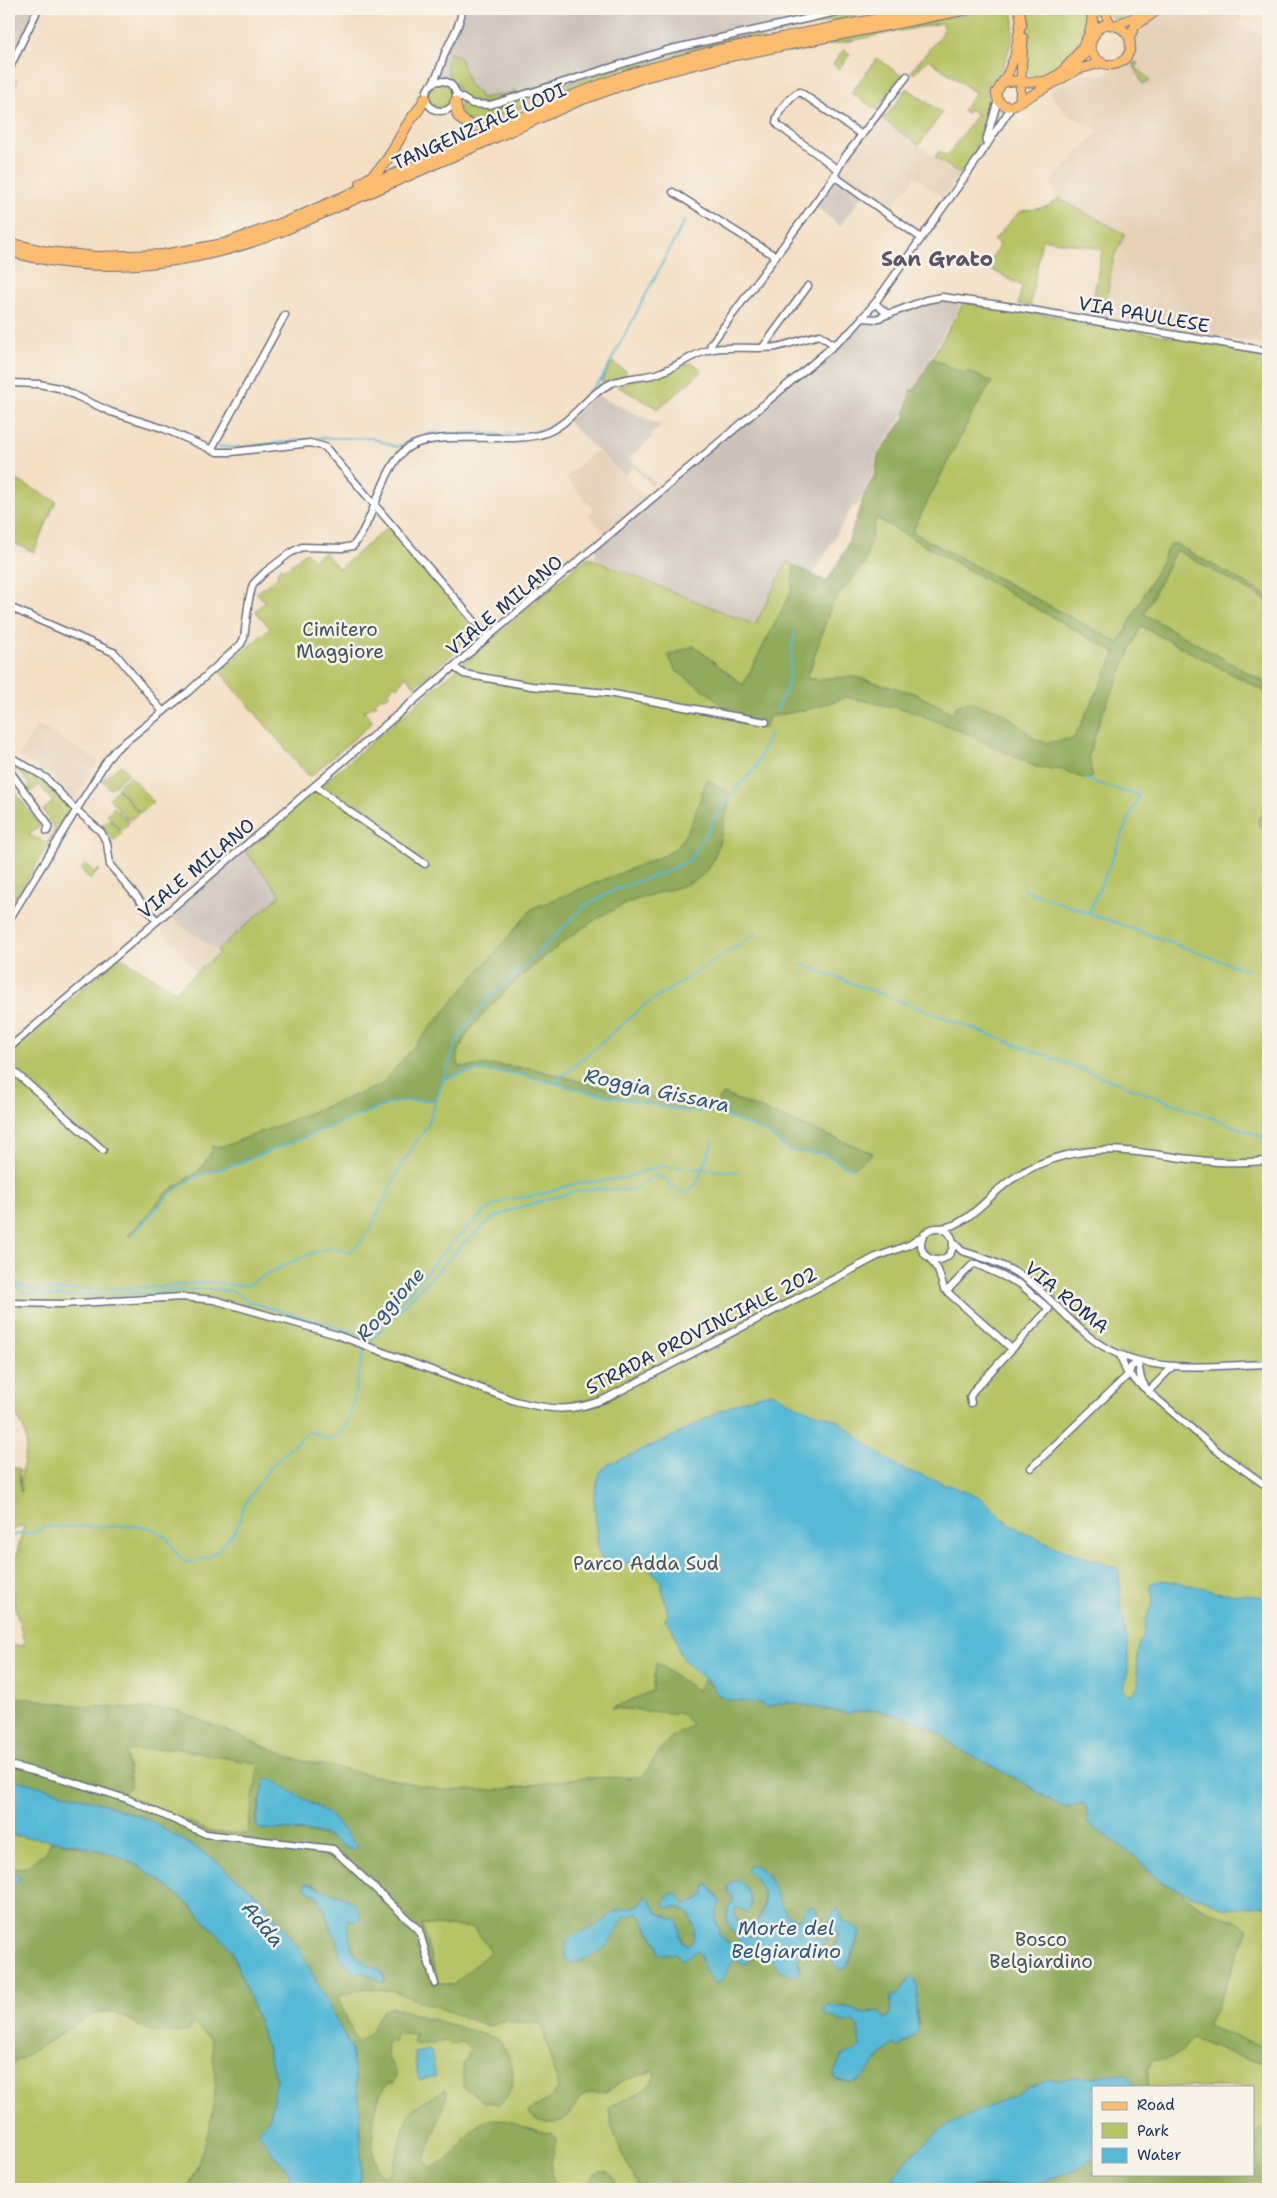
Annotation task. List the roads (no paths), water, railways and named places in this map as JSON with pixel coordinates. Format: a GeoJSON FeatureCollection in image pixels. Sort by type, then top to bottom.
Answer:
{"type":"FeatureCollection","features":[{"type":"Feature","properties":{"kind":"highway"},"geometry":{"type":"LineString","coordinates":[[834,27],[860,16],[899,9]]}},
{"type":"Feature","properties":{"kind":"highway"},"geometry":{"type":"LineString","coordinates":[[9,242],[35,249],[72,255],[120,257],[164,255],[224,244],[291,220],[594,87],[630,74],[689,57],[929,9]]}},
{"type":"Feature","properties":{"kind":"highway","name":"TANGENZIALE LODI"},"geometry":{"type":"LineString","coordinates":[[9,251],[48,260],[108,264],[159,262],[220,252],[284,230],[580,100],[644,77],[715,59],[968,9]]}},
{"type":"Feature","properties":{"kind":"highway"},"geometry":{"type":"LineString","coordinates":[[1094,9],[1097,17],[1096,30]]}},
{"type":"Feature","properties":{"kind":"highway"},"geometry":{"type":"LineString","coordinates":[[1064,70],[1084,46],[1092,24],[1094,9]]}},
{"type":"Feature","properties":{"kind":"highway"},"geometry":{"type":"LineString","coordinates":[[455,98],[456,113],[461,120],[470,125],[483,126],[500,121],[566,92],[594,87]]}},
{"type":"Feature","properties":{"kind":"highway"},"geometry":{"type":"LineString","coordinates":[[291,220],[314,204],[363,182],[376,173],[389,160],[406,127],[421,107],[425,98]]}},
{"type":"Feature","properties":{"kind":"main road"},"geometry":{"type":"LineString","coordinates":[[1090,46],[1080,59],[1046,81],[1017,80],[997,89],[998,100],[1004,106],[1079,69],[1101,63],[1114,64],[1124,59],[1130,48],[1129,38],[1126,32],[1113,25],[1102,9]]}},
{"type":"Feature","properties":{"kind":"main road"},"geometry":{"type":"LineString","coordinates":[[1101,63],[1093,56],[1090,46],[1092,35],[1096,30],[1155,9]]}},
{"type":"Feature","properties":{"kind":"main road"},"geometry":{"type":"LineString","coordinates":[[1129,38],[1134,26],[1159,9]]}},
{"type":"Feature","properties":{"kind":"main road"},"geometry":{"type":"LineString","coordinates":[[1017,80],[1023,48],[1020,14]]}},
{"type":"Feature","properties":{"kind":"main road"},"geometry":{"type":"LineString","coordinates":[[1018,99],[1015,56],[1020,14]]}},
{"type":"Feature","properties":{"kind":"street"},"geometry":{"type":"LineString","coordinates":[[9,69],[38,9]]}},
{"type":"Feature","properties":{"kind":"street"},"geometry":{"type":"LineString","coordinates":[[441,68],[454,88],[455,98],[450,108],[439,111],[432,108],[425,98],[427,89],[441,68],[445,53],[459,24],[462,9]]}},
{"type":"Feature","properties":{"kind":"street"},"geometry":{"type":"LineString","coordinates":[[455,98],[472,104],[490,105],[667,50],[850,9]]}},
{"type":"Feature","properties":{"kind":"street"},"geometry":{"type":"LineString","coordinates":[[709,350],[711,344],[834,176],[837,169],[907,76]]}},
{"type":"Feature","properties":{"kind":"street"},"geometry":{"type":"LineString","coordinates":[[432,83],[441,80],[449,83]]}},
{"type":"Feature","properties":{"kind":"street"},"geometry":{"type":"LineString","coordinates":[[837,169],[779,126],[776,122],[777,117],[794,94],[800,92],[862,135]]}},
{"type":"Feature","properties":{"kind":"street","name":"VIALE MILANO"},"geometry":{"type":"LineString","coordinates":[[9,1048],[488,637],[834,345],[863,318],[1018,99]]}},
{"type":"Feature","properties":{"kind":"street"},"geometry":{"type":"LineString","coordinates":[[982,151],[998,100]]}},
{"type":"Feature","properties":{"kind":"street"},"geometry":{"type":"LineString","coordinates":[[834,176],[921,238]]}},
{"type":"Feature","properties":{"kind":"street"},"geometry":{"type":"LineString","coordinates":[[673,192],[775,256]]}},
{"type":"Feature","properties":{"kind":"street"},"geometry":{"type":"LineString","coordinates":[[763,347],[808,286]]}},
{"type":"Feature","properties":{"kind":"street","name":"VIA PAULLESE"},"geometry":{"type":"LineString","coordinates":[[863,318],[872,320],[926,300],[942,297],[1014,307],[1268,351]]}},
{"type":"Feature","properties":{"kind":"street"},"geometry":{"type":"LineString","coordinates":[[875,303],[885,312],[891,314]]}},
{"type":"Feature","properties":{"kind":"street"},"geometry":{"type":"LineString","coordinates":[[211,450],[285,314]]}},
{"type":"Feature","properties":{"kind":"street"},"geometry":{"type":"LineString","coordinates":[[9,920],[68,820],[116,749],[163,712],[241,644],[244,638],[253,584],[290,553],[302,547],[342,548],[353,546],[362,532],[396,461],[411,446],[433,439],[518,439],[552,431],[610,384],[659,373],[709,350],[776,347],[820,335],[834,345]]}},
{"type":"Feature","properties":{"kind":"street"},"geometry":{"type":"LineString","coordinates":[[9,382],[39,384],[59,388],[111,412],[188,438],[211,450],[232,452],[310,443],[325,447],[488,637]]}},
{"type":"Feature","properties":{"kind":"street"},"geometry":{"type":"LineString","coordinates":[[9,607],[115,654],[163,712]]}},
{"type":"Feature","properties":{"kind":"street"},"geometry":{"type":"LineString","coordinates":[[454,667],[464,674],[531,686],[608,693],[766,722]]}},
{"type":"Feature","properties":{"kind":"street"},"geometry":{"type":"LineString","coordinates":[[9,756],[46,778],[106,839],[111,868],[157,921]]}},
{"type":"Feature","properties":{"kind":"street"},"geometry":{"type":"LineString","coordinates":[[9,770],[47,822],[49,826],[47,831]]}},
{"type":"Feature","properties":{"kind":"street"},"geometry":{"type":"LineString","coordinates":[[316,786],[425,864]]}},
{"type":"Feature","properties":{"kind":"street"},"geometry":{"type":"LineString","coordinates":[[68,820],[78,816],[87,819]]}},
{"type":"Feature","properties":{"kind":"street"},"geometry":{"type":"LineString","coordinates":[[9,1067],[103,1150]]}},
{"type":"Feature","properties":{"kind":"street","name":"STRADA PROVINCIALE 202"},"geometry":{"type":"LineString","coordinates":[[9,1303],[74,1304],[182,1297],[205,1298],[337,1335],[515,1401],[555,1410],[578,1408],[607,1398],[876,1257],[902,1248],[924,1236],[930,1230],[954,1226],[1019,1175],[1049,1160],[1075,1153],[1110,1149],[1218,1162],[1268,1160]]}},
{"type":"Feature","properties":{"kind":"street","name":"STRADA PROVINCIALE 202"},"geometry":{"type":"LineString","coordinates":[[939,1274],[954,1242],[956,1230],[969,1215]]}},
{"type":"Feature","properties":{"kind":"street"},"geometry":{"type":"LineString","coordinates":[[940,1228],[950,1233],[954,1242]]}},
{"type":"Feature","properties":{"kind":"street"},"geometry":{"type":"LineString","coordinates":[[924,1236],[921,1245],[924,1254]]}},
{"type":"Feature","properties":{"kind":"street","name":"VIA ROMA"},"geometry":{"type":"LineString","coordinates":[[954,1242],[958,1248],[1025,1278],[1094,1340],[1120,1355],[1138,1362],[1173,1366],[1268,1364]]}},
{"type":"Feature","properties":{"kind":"street"},"geometry":{"type":"LineString","coordinates":[[902,1248],[916,1248],[931,1260],[939,1274],[941,1284],[947,1291],[1012,1349]]}},
{"type":"Feature","properties":{"kind":"street"},"geometry":{"type":"LineString","coordinates":[[931,1260],[941,1260],[956,1253],[966,1252]]}},
{"type":"Feature","properties":{"kind":"street"},"geometry":{"type":"LineString","coordinates":[[947,1291],[974,1264],[1012,1280],[1031,1292],[1049,1309],[974,1390],[970,1397],[970,1403]]}},
{"type":"Feature","properties":{"kind":"street"},"geometry":{"type":"LineString","coordinates":[[1120,1355],[1129,1374],[1148,1392],[1220,1453],[1268,1487]]}},
{"type":"Feature","properties":{"kind":"street"},"geometry":{"type":"LineString","coordinates":[[1129,1374],[1131,1368],[1138,1362],[1141,1379],[1148,1392]]}},
{"type":"Feature","properties":{"kind":"street"},"geometry":{"type":"LineString","coordinates":[[1031,1468],[1129,1374],[1147,1364]]}},
{"type":"Feature","properties":{"kind":"street"},"geometry":{"type":"LineString","coordinates":[[1148,1392],[1173,1366]]}},
{"type":"Feature","properties":{"kind":"street"},"geometry":{"type":"LineString","coordinates":[[9,1765],[60,1778],[127,1799],[206,1834],[333,1849],[419,1930],[435,1984]]}},
{"type":"Feature","properties":{"kind":"water"},"geometry":{"type":"Polygon","coordinates":[[[774,1393],[797,1406],[837,1420],[881,1455],[901,1468],[973,1494],[984,1500],[1003,1519],[1020,1530],[1063,1550],[1115,1567],[1119,1571],[1121,1604],[1128,1647],[1128,1671],[1123,1688],[1128,1694],[1133,1693],[1139,1685],[1136,1667],[1140,1642],[1153,1600],[1151,1583],[1163,1580],[1205,1588],[1214,1592],[1268,1597],[1268,1906],[1225,1908],[1171,1887],[1155,1877],[1134,1855],[1088,1824],[1086,1807],[1083,1803],[1063,1808],[1017,1779],[957,1748],[941,1734],[920,1722],[878,1710],[846,1713],[787,1702],[764,1708],[761,1703],[730,1700],[719,1696],[711,1685],[686,1662],[680,1654],[672,1627],[665,1621],[668,1614],[660,1579],[650,1571],[650,1568],[644,1565],[636,1563],[618,1566],[603,1563],[598,1551],[594,1498],[598,1478],[601,1471],[610,1463],[681,1432],[737,1403],[774,1393]]]}},
{"type":"Feature","properties":{"kind":"water","name":"Adda"},"geometry":{"type":"Polygon","coordinates":[[[9,1778],[104,1804],[149,1820],[211,1857],[263,1900],[300,1950],[350,2046],[359,2101],[361,2169],[358,2189],[289,2189],[291,2174],[272,2153],[258,2131],[270,2117],[276,2079],[258,2020],[231,1949],[194,1909],[157,1878],[136,1865],[114,1854],[71,1843],[9,1835],[9,1778]]]}},
{"type":"Feature","properties":{"kind":"water"},"geometry":{"type":"Polygon","coordinates":[[[265,1779],[271,1779],[329,1814],[357,1846],[354,1850],[346,1848],[327,1836],[316,1833],[260,1829],[256,1826],[265,1779]]]}},
{"type":"Feature","properties":{"kind":"water","name":"Morte del Belgiardino"},"geometry":{"type":"Polygon","coordinates":[[[754,1865],[762,1870],[768,1878],[785,1911],[791,1917],[798,1920],[806,1909],[811,1906],[816,1909],[817,1913],[812,1929],[816,1938],[823,1937],[832,1914],[837,1908],[844,1922],[860,1931],[847,1967],[841,1970],[832,1961],[838,1935],[836,1931],[825,1940],[819,1959],[802,1954],[798,1957],[799,1974],[796,1976],[778,1968],[766,1949],[756,1945],[750,1950],[748,1962],[745,1964],[733,1960],[720,1982],[715,1983],[704,1969],[701,1957],[697,1951],[682,1960],[676,1953],[664,1955],[658,1952],[658,1944],[638,1913],[624,1917],[608,1945],[593,1956],[574,1963],[567,1959],[565,1955],[567,1942],[573,1936],[598,1925],[615,1911],[639,1905],[647,1896],[650,1898],[657,1913],[678,1921],[681,1940],[686,1945],[692,1943],[694,1928],[689,1914],[679,1907],[665,1907],[664,1902],[670,1894],[677,1894],[684,1903],[689,1904],[705,1895],[705,1886],[709,1885],[721,1903],[717,1909],[716,1916],[716,1922],[720,1930],[718,1934],[739,1952],[744,1950],[728,1923],[727,1913],[733,1897],[728,1892],[728,1886],[737,1879],[747,1889],[751,1903],[748,1912],[736,1907],[734,1912],[742,1931],[748,1937],[756,1936],[756,1926],[763,1911],[765,1901],[763,1891],[747,1871],[749,1866],[754,1865]]]}},
{"type":"Feature","properties":{"kind":"water"},"geometry":{"type":"Polygon","coordinates":[[[9,1872],[20,1875],[20,1879],[9,1886],[9,1872]]]}},
{"type":"Feature","properties":{"kind":"water"},"geometry":{"type":"Polygon","coordinates":[[[308,1883],[348,1900],[356,1907],[361,1919],[355,1922],[347,1919],[351,1947],[359,1959],[382,1972],[385,1982],[367,1973],[356,1973],[340,1956],[338,1941],[333,1935],[329,1919],[316,1895],[305,1888],[305,1884],[308,1883]]]}},
{"type":"Feature","properties":{"kind":"water"},"geometry":{"type":"Polygon","coordinates":[[[911,1977],[918,1989],[916,2012],[918,2032],[899,2047],[893,2044],[866,2074],[856,2081],[850,2082],[835,2079],[834,2074],[842,2056],[856,2051],[860,2046],[858,2027],[853,2022],[844,2022],[824,2014],[826,2005],[851,2008],[858,2012],[878,2011],[885,2019],[890,2015],[891,1996],[897,1996],[911,1977]]]}},
{"type":"Feature","properties":{"kind":"water"},"geometry":{"type":"Polygon","coordinates":[[[431,2050],[436,2077],[419,2081],[414,2053],[431,2050]]]}},
{"type":"Feature","properties":{"kind":"water"},"geometry":{"type":"Polygon","coordinates":[[[1127,2074],[1133,2085],[1092,2086],[1092,2159],[1076,2170],[1031,2185],[907,2189],[892,2178],[910,2156],[947,2125],[1048,2080],[1127,2074]]]}},
{"type":"Feature","properties":{"kind":"waterway"},"geometry":{"type":"LineString","coordinates":[[217,446],[234,448],[319,438],[371,438],[397,447],[412,439],[432,433],[507,434],[528,433],[546,429],[561,420],[602,378],[685,220]]}},
{"type":"Feature","properties":{"kind":"waterway"},"geometry":{"type":"LineString","coordinates":[[776,711],[788,684],[794,632]]}},
{"type":"Feature","properties":{"kind":"waterway"},"geometry":{"type":"LineString","coordinates":[[131,1237],[169,1195],[184,1183],[201,1175],[237,1164],[388,1104],[405,1101],[436,1100],[458,1038],[486,1001],[545,946],[583,907],[614,890],[665,872],[690,860],[716,816],[738,786],[756,767],[769,735]]}},
{"type":"Feature","properties":{"kind":"waterway"},"geometry":{"type":"LineString","coordinates":[[1086,779],[1139,795],[1089,913]]}},
{"type":"Feature","properties":{"kind":"waterway"},"geometry":{"type":"LineString","coordinates":[[1022,889],[1246,970]]}},
{"type":"Feature","properties":{"kind":"waterway"},"geometry":{"type":"LineString","coordinates":[[555,1082],[645,1005],[756,934]]}},
{"type":"Feature","properties":{"kind":"waterway"},"geometry":{"type":"LineString","coordinates":[[801,964],[1268,1139]]}},
{"type":"Feature","properties":{"kind":"waterway","name":"Roggia Gissara"},"geometry":{"type":"LineString","coordinates":[[445,1079],[463,1073],[479,1071],[513,1073],[584,1091],[684,1111],[718,1113],[767,1133],[790,1152],[821,1153],[833,1158],[842,1165],[854,1168]]}},
{"type":"Feature","properties":{"kind":"waterway"},"geometry":{"type":"LineString","coordinates":[[9,1275],[17,1284],[36,1291],[160,1287],[208,1282],[244,1286],[307,1255],[329,1248],[348,1252],[357,1246],[369,1231],[400,1167],[428,1124],[436,1100]]}},
{"type":"Feature","properties":{"kind":"waterway","name":"Roggione"},"geometry":{"type":"LineString","coordinates":[[368,1344],[464,1243],[493,1218],[517,1208],[574,1192],[594,1189],[633,1190],[655,1175],[663,1178],[677,1190],[686,1193],[697,1183],[713,1141]]}},
{"type":"Feature","properties":{"kind":"waterway"},"geometry":{"type":"LineString","coordinates":[[9,1283],[25,1293],[38,1296],[111,1295],[204,1289],[233,1291],[247,1301],[361,1334],[366,1333],[401,1302],[452,1242],[488,1209],[504,1200],[539,1195],[574,1184],[625,1178],[659,1166],[738,1172]]}},
{"type":"Feature","properties":{"kind":"waterway","name":"Roggione"},"geometry":{"type":"LineString","coordinates":[[9,1537],[21,1533],[33,1533],[44,1527],[144,1526],[155,1530],[167,1538],[177,1554],[185,1562],[209,1557],[217,1551],[237,1528],[243,1507],[270,1467],[308,1432],[327,1439],[337,1435],[344,1427],[350,1415],[362,1358],[366,1348]]}},
{"type":"Feature","properties":{"kind":"district","name":"San Grato"},"geometry":{"type":"Point","coordinates":[937,259]}},
{"type":"Feature","properties":{"kind":"park label","name":"Cimitero Maggiore"},"geometry":{"type":"Point","coordinates":[340,640]}},
{"type":"Feature","properties":{"kind":"park label","name":"Parco Adda Sud"},"geometry":{"type":"Point","coordinates":[646,1563]}},
{"type":"Feature","properties":{"kind":"park label","name":"Bosco Belgiardino"},"geometry":{"type":"Point","coordinates":[1041,1950]}}]}
